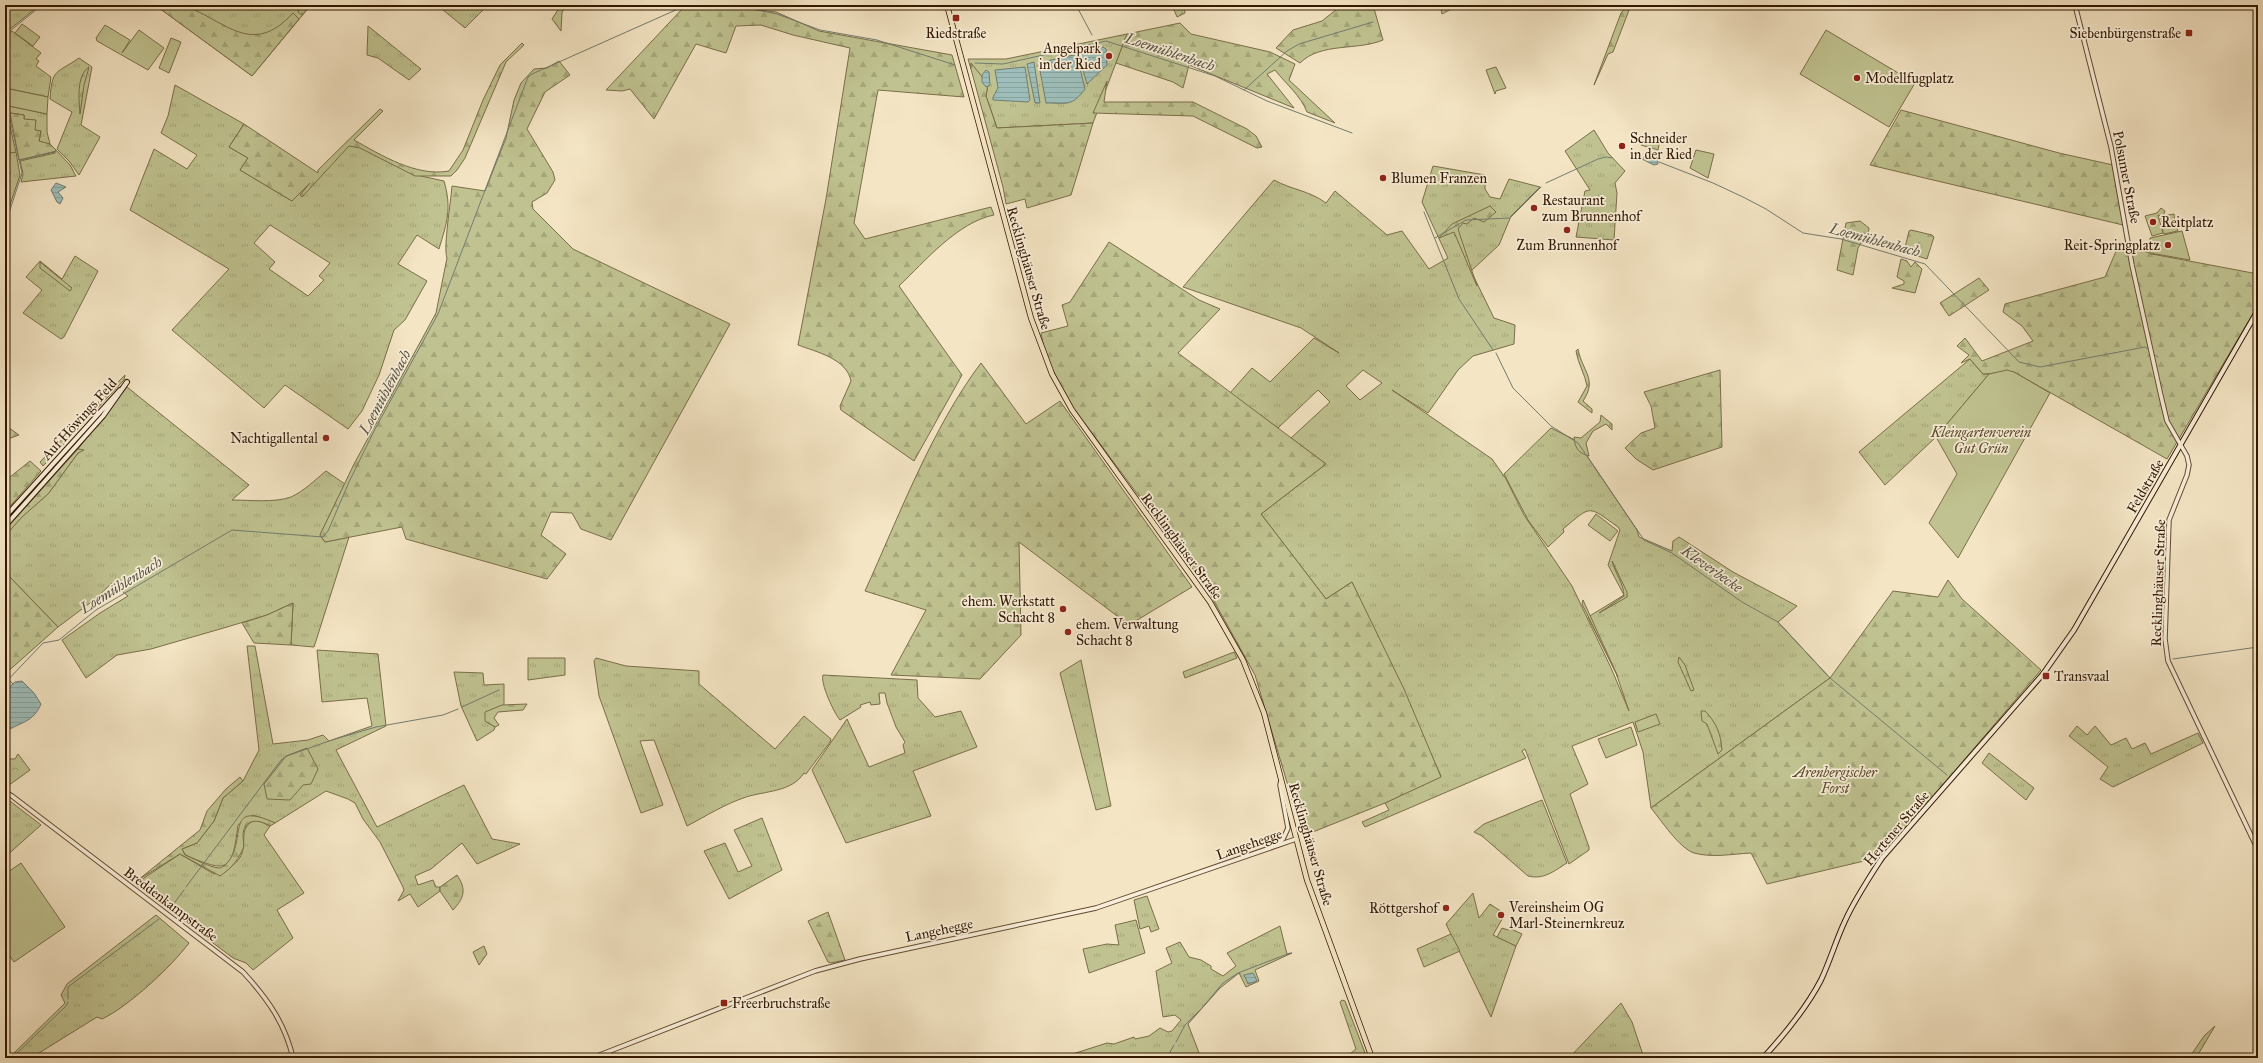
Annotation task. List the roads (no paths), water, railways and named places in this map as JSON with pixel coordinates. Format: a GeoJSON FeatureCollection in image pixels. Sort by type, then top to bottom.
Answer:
{"type":"FeatureCollection","features":[{"type":"Feature","properties":{"kind":"main road","name":"Recklinghäuser Straße"},"geometry":{"type":"LineString","coordinates":[[947,5],[1031,318],[1052,374],[1076,416],[1200,588],[1230,636],[1256,691],[1313,899],[1372,1058]]}},
{"type":"Feature","properties":{"kind":"main road","name":"Feldstraße"},"geometry":{"type":"LineString","coordinates":[[2046,670],[2078,623],[2258,310]]}},
{"type":"Feature","properties":{"kind":"main road","name":"Auf Höwings Feld"},"geometry":{"type":"LineString","coordinates":[[5,517],[127,382],[103,416],[5,526]]}},
{"type":"Feature","properties":{"kind":"main road","name":"Hertener Straße"},"geometry":{"type":"LineString","coordinates":[[1763,1058],[1790,1028],[1821,980],[1846,920],[1863,888],[1882,858],[2046,670]]}},
{"type":"Feature","properties":{"kind":"street","name":"Polsumer Straße"},"geometry":{"type":"LineString","coordinates":[[2075,5],[2111,147],[2132,265],[2161,396],[2169,425],[2181,445]]}},
{"type":"Feature","properties":{"kind":"street","name":"Recklinghäuser Straße"},"geometry":{"type":"LineString","coordinates":[[2181,445],[2187,456],[2189,465],[2187,475],[2170,520],[2165,639],[2168,661],[2258,850]]}},
{"type":"Feature","properties":{"kind":"street"},"geometry":{"type":"LineString","coordinates":[[1274,846],[1283,839],[1288,828],[1280,785],[1281,778]]}},
{"type":"Feature","properties":{"kind":"street","name":"Breddenkampstraße"},"geometry":{"type":"LineString","coordinates":[[5,792],[243,972],[262,993],[281,1022],[288,1038],[293,1058]]}},
{"type":"Feature","properties":{"kind":"street","name":"Langehegge"},"geometry":{"type":"LineString","coordinates":[[592,1058],[816,971],[860,959],[1096,908],[1296,839]]}},
{"type":"Feature","properties":{"kind":"water"},"geometry":{"type":"Polygon","coordinates":[[[1103,47],[1106,49],[1107,65],[1087,84],[1078,53],[1103,47]]]}},
{"type":"Feature","properties":{"kind":"water"},"geometry":{"type":"Polygon","coordinates":[[[1074,55],[1077,56],[1085,89],[1076,99],[1068,103],[1046,103],[1039,65],[1042,62],[1074,55]]]}},
{"type":"Feature","properties":{"kind":"water"},"geometry":{"type":"Polygon","coordinates":[[[1034,62],[1040,103],[1035,103],[1027,64],[1034,62]]]}},
{"type":"Feature","properties":{"kind":"water"},"geometry":{"type":"Polygon","coordinates":[[[1025,67],[1030,100],[1028,102],[993,100],[998,88],[995,70],[1025,67]]]}},
{"type":"Feature","properties":{"kind":"water"},"geometry":{"type":"Polygon","coordinates":[[[986,70],[989,72],[990,85],[986,87],[982,82],[982,75],[986,70]]]}},
{"type":"Feature","properties":{"kind":"water"},"geometry":{"type":"Polygon","coordinates":[[[1648,154],[1657,156],[1658,164],[1654,165],[1642,159],[1648,154]]]}},
{"type":"Feature","properties":{"kind":"water"},"geometry":{"type":"Polygon","coordinates":[[[56,183],[66,187],[58,192],[63,198],[60,204],[57,202],[51,190],[56,183]]]}},
{"type":"Feature","properties":{"kind":"water"},"geometry":{"type":"Polygon","coordinates":[[[391,373],[396,376],[393,381],[389,379],[388,381],[392,384],[391,386],[385,382],[391,373]]]}},
{"type":"Feature","properties":{"kind":"water"},"geometry":{"type":"Polygon","coordinates":[[[385,390],[389,392],[391,396],[389,400],[385,402],[381,400],[379,396],[381,392],[385,390]]]}},
{"type":"Feature","properties":{"kind":"water"},"geometry":{"type":"Polygon","coordinates":[[[22,681],[34,693],[41,704],[30,719],[5,732],[5,691],[15,682],[22,681]]]}},
{"type":"Feature","properties":{"kind":"water"},"geometry":{"type":"Polygon","coordinates":[[[1253,973],[1257,981],[1248,984],[1244,975],[1253,973]]]}},
{"type":"Feature","properties":{"kind":"waterway"},"geometry":{"type":"LineString","coordinates":[[5,35],[42,5]]}},
{"type":"Feature","properties":{"kind":"waterway","name":"Loemühlenbach"},"geometry":{"type":"LineString","coordinates":[[5,683],[43,643],[59,640],[96,610],[232,530],[323,537],[328,531],[349,482],[375,429],[438,314],[528,77],[687,5]]}},
{"type":"Feature","properties":{"kind":"waterway","name":"Loemühlenbach"},"geometry":{"type":"LineString","coordinates":[[734,5],[777,14],[820,30],[877,40],[955,65]]}},
{"type":"Feature","properties":{"kind":"waterway"},"geometry":{"type":"LineString","coordinates":[[1076,5],[1092,35]]}},
{"type":"Feature","properties":{"kind":"waterway"},"geometry":{"type":"LineString","coordinates":[[1423,9],[1432,5]]}},
{"type":"Feature","properties":{"kind":"waterway"},"geometry":{"type":"LineString","coordinates":[[1244,90],[1287,51],[1299,44],[1373,22]]}},
{"type":"Feature","properties":{"kind":"waterway","name":"Loemühlenbach"},"geometry":{"type":"LineString","coordinates":[[975,63],[1003,64],[1106,41],[1215,76],[1267,101],[1352,133]]}},
{"type":"Feature","properties":{"kind":"waterway"},"geometry":{"type":"LineString","coordinates":[[5,97],[22,173],[5,225]]}},
{"type":"Feature","properties":{"kind":"waterway"},"geometry":{"type":"LineString","coordinates":[[20,160],[56,151]]}},
{"type":"Feature","properties":{"kind":"waterway","name":"Loemühlenbach"},"geometry":{"type":"LineString","coordinates":[[1546,183],[1598,159],[1606,157],[1612,158]]}},
{"type":"Feature","properties":{"kind":"waterway","name":"Loemühlenbach"},"geometry":{"type":"LineString","coordinates":[[1659,162],[1713,183],[1743,197],[1766,209],[1803,233],[1841,239],[1925,264],[2019,362],[2040,367],[2145,347],[2148,349]]}},
{"type":"Feature","properties":{"kind":"waterway","name":"Loemühlenbach"},"geometry":{"type":"LineString","coordinates":[[1435,238],[1466,220],[1510,218],[1541,187]]}},
{"type":"Feature","properties":{"kind":"waterway","name":"Kleverbecke"},"geometry":{"type":"LineString","coordinates":[[1424,212],[1459,299],[1493,350]]}},
{"type":"Feature","properties":{"kind":"waterway","name":"Kleverbecke"},"geometry":{"type":"LineString","coordinates":[[1496,353],[1513,388],[1551,426],[1578,443],[1644,540],[1672,553],[1742,602],[1778,622],[1830,678],[1947,775]]}},
{"type":"Feature","properties":{"kind":"waterway"},"geometry":{"type":"LineString","coordinates":[[2173,659],[2258,647]]}},
{"type":"Feature","properties":{"kind":"waterway","name":"Loemühlenbach"},"geometry":{"type":"LineString","coordinates":[[9,680],[13,684]]}},
{"type":"Feature","properties":{"kind":"waterway"},"geometry":{"type":"LineString","coordinates":[[462,707],[499,690]]}},
{"type":"Feature","properties":{"kind":"waterway"},"geometry":{"type":"LineString","coordinates":[[332,740],[376,727],[443,715],[458,709]]}},
{"type":"Feature","properties":{"kind":"waterway"},"geometry":{"type":"LineString","coordinates":[[186,887],[281,760],[287,756],[329,741]]}},
{"type":"Feature","properties":{"kind":"waterway"},"geometry":{"type":"LineString","coordinates":[[169,910],[184,890]]}},
{"type":"Feature","properties":{"kind":"waterway"},"geometry":{"type":"LineString","coordinates":[[68,999],[68,987],[159,919]]}},
{"type":"Feature","properties":{"kind":"waterway"},"geometry":{"type":"LineString","coordinates":[[1202,1008],[1223,983],[1238,973],[1290,953]]}},
{"type":"Feature","properties":{"kind":"waterway"},"geometry":{"type":"LineString","coordinates":[[12,1058],[66,1006],[68,1002]]}},
{"type":"Feature","properties":{"kind":"waterway"},"geometry":{"type":"LineString","coordinates":[[1176,1042],[1185,1025],[1201,1009]]}},
{"type":"Feature","properties":{"kind":"waterway"},"geometry":{"type":"LineString","coordinates":[[1169,1054],[1174,1045]]}},
{"type":"Feature","properties":{"kind":"place","name":"Riedstraße"},"geometry":{"type":"Point","coordinates":[956,18]}},
{"type":"Feature","properties":{"kind":"place","name":"Siebenbürgenstraße"},"geometry":{"type":"Point","coordinates":[2189,33]}},
{"type":"Feature","properties":{"kind":"place","name":"Angelpark in der Ried"},"geometry":{"type":"Point","coordinates":[1109,56]}},
{"type":"Feature","properties":{"kind":"place","name":"Modellfugplatz"},"geometry":{"type":"Point","coordinates":[1857,78]}},
{"type":"Feature","properties":{"kind":"place","name":"Schneider in der Ried"},"geometry":{"type":"Point","coordinates":[1622,146]}},
{"type":"Feature","properties":{"kind":"place","name":"Blumen Franzen"},"geometry":{"type":"Point","coordinates":[1383,178]}},
{"type":"Feature","properties":{"kind":"place","name":"Restaurant zum Brunnenhof"},"geometry":{"type":"Point","coordinates":[1534,208]}},
{"type":"Feature","properties":{"kind":"place","name":"Reitplatz"},"geometry":{"type":"Point","coordinates":[2153,222]}},
{"type":"Feature","properties":{"kind":"place","name":"Zum Brunnenhof"},"geometry":{"type":"Point","coordinates":[1567,230]}},
{"type":"Feature","properties":{"kind":"place","name":"Reit-Springplatz"},"geometry":{"type":"Point","coordinates":[2168,245]}},
{"type":"Feature","properties":{"kind":"place","name":"Nachtigallental"},"geometry":{"type":"Point","coordinates":[326,438]}},
{"type":"Feature","properties":{"kind":"place","name":"ehem. Werkstatt Schacht 8"},"geometry":{"type":"Point","coordinates":[1063,609]}},
{"type":"Feature","properties":{"kind":"place","name":"ehem. Verwaltung Schacht 8"},"geometry":{"type":"Point","coordinates":[1068,632]}},
{"type":"Feature","properties":{"kind":"place","name":"Transvaal"},"geometry":{"type":"Point","coordinates":[2046,676]}},
{"type":"Feature","properties":{"kind":"place","name":"Röttgershof"},"geometry":{"type":"Point","coordinates":[1446,908]}},
{"type":"Feature","properties":{"kind":"place","name":"Vereinsheim OG Marl-Steinernkreuz"},"geometry":{"type":"Point","coordinates":[1501,915]}},
{"type":"Feature","properties":{"kind":"place","name":"Freerbruchstraße"},"geometry":{"type":"Point","coordinates":[724,1003]}},
{"type":"Feature","properties":{"kind":"park label","name":"Kleingartenverein Gut Grün"},"geometry":{"type":"Point","coordinates":[1981,440]}},
{"type":"Feature","properties":{"kind":"park label","name":"Arenbergischer Forst"},"geometry":{"type":"Point","coordinates":[1835,780]}}]}
